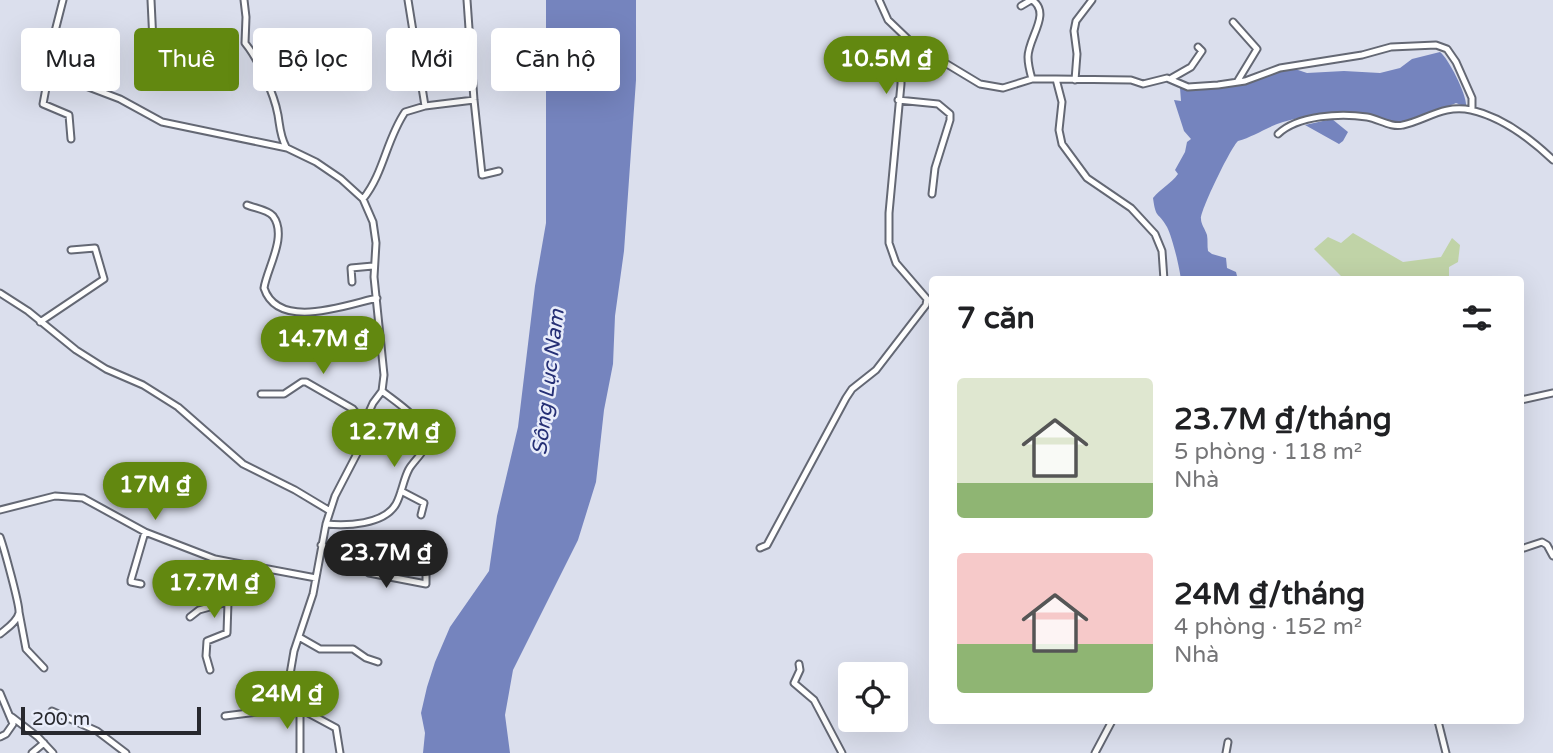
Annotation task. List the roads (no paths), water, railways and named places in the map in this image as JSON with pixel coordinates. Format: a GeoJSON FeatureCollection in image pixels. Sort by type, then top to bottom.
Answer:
{"type":"FeatureCollection","features":[{"type":"Feature","properties":{"kind":"street"},"geometry":{"type":"LineString","coordinates":[[56,28],[63,0]]}},
{"type":"Feature","properties":{"kind":"street"},"geometry":{"type":"LineString","coordinates":[[151,0],[152,28]]}},
{"type":"Feature","properties":{"kind":"street"},"geometry":{"type":"LineString","coordinates":[[244,0],[247,17],[245,43],[258,59],[278,112],[279,130],[287,148]]}},
{"type":"Feature","properties":{"kind":"street"},"geometry":{"type":"LineString","coordinates":[[408,0],[425,106]]}},
{"type":"Feature","properties":{"kind":"street"},"geometry":{"type":"LineString","coordinates":[[467,0],[482,175],[499,171]]}},
{"type":"Feature","properties":{"kind":"street"},"geometry":{"type":"LineString","coordinates":[[879,0],[888,20],[912,43],[980,84],[1003,88],[1032,79],[1131,80],[1143,83],[1170,79],[1191,67],[1202,54],[1198,47]]}},
{"type":"Feature","properties":{"kind":"street"},"geometry":{"type":"LineString","coordinates":[[1021,6],[1031,0],[1038,5],[1040,13],[1028,55],[1032,79]]}},
{"type":"Feature","properties":{"kind":"street"},"geometry":{"type":"LineString","coordinates":[[1075,80],[1077,45],[1074,31],[1076,21],[1091,0]]}},
{"type":"Feature","properties":{"kind":"street"},"geometry":{"type":"LineString","coordinates":[[1233,22],[1257,49],[1237,82]]}},
{"type":"Feature","properties":{"kind":"street"},"geometry":{"type":"LineString","coordinates":[[760,548],[767,545],[852,389],[876,370],[926,304],[927,299],[896,263],[889,243],[901,62],[912,43]]}},
{"type":"Feature","properties":{"kind":"street"},"geometry":{"type":"LineString","coordinates":[[1170,79],[1188,87],[1237,82],[1280,68],[1342,56],[1362,55],[1391,47],[1436,45],[1447,49],[1455,62],[1472,98],[1472,110]]}},
{"type":"Feature","properties":{"kind":"street"},"geometry":{"type":"LineString","coordinates":[[1056,79],[1062,102],[1059,130],[1062,144],[1087,178],[1131,208],[1150,227],[1162,251],[1164,276]]}},
{"type":"Feature","properties":{"kind":"street"},"geometry":{"type":"LineString","coordinates":[[45,91],[43,104],[69,115],[71,139]]}},
{"type":"Feature","properties":{"kind":"street"},"geometry":{"type":"LineString","coordinates":[[99,91],[120,99],[162,122],[287,148],[341,178],[363,199],[373,222],[373,266],[384,375],[382,391],[364,423],[362,444],[349,466],[330,511],[313,594],[299,637],[288,686],[290,697],[299,708],[336,728],[340,753]]}},
{"type":"Feature","properties":{"kind":"street"},"geometry":{"type":"LineString","coordinates":[[363,199],[378,175],[390,138],[407,110],[474,100]]}},
{"type":"Feature","properties":{"kind":"street"},"geometry":{"type":"LineString","coordinates":[[898,100],[939,104],[950,114],[936,166],[932,194]]}},
{"type":"Feature","properties":{"kind":"street"},"geometry":{"type":"LineString","coordinates":[[1278,134],[1308,120],[1361,117],[1399,126],[1453,109],[1472,110],[1513,128],[1553,160]]}},
{"type":"Feature","properties":{"kind":"street"},"geometry":{"type":"LineString","coordinates":[[247,205],[269,213],[275,223],[276,250],[264,288],[277,307],[306,313],[377,298]]}},
{"type":"Feature","properties":{"kind":"street"},"geometry":{"type":"LineString","coordinates":[[40,322],[104,279],[95,248],[71,250]]}},
{"type":"Feature","properties":{"kind":"street"},"geometry":{"type":"LineString","coordinates":[[352,282],[351,268],[373,266]]}},
{"type":"Feature","properties":{"kind":"street"},"geometry":{"type":"LineString","coordinates":[[0,293],[28,311],[76,350],[106,369],[143,385],[178,407],[243,464],[330,511]]}},
{"type":"Feature","properties":{"kind":"street"},"geometry":{"type":"LineString","coordinates":[[261,394],[284,394],[306,382],[353,409],[364,423]]}},
{"type":"Feature","properties":{"kind":"street"},"geometry":{"type":"LineString","coordinates":[[326,524],[353,525],[384,515],[396,505],[404,478],[423,450],[427,439],[421,426],[382,391]]}},
{"type":"Feature","properties":{"kind":"street"},"geometry":{"type":"LineString","coordinates":[[1524,399],[1553,393]]}},
{"type":"Feature","properties":{"kind":"street"},"geometry":{"type":"LineString","coordinates":[[401,491],[424,503],[421,515]]}},
{"type":"Feature","properties":{"kind":"street"},"geometry":{"type":"LineString","coordinates":[[0,510],[55,496],[76,496],[96,503],[145,532],[215,559],[316,578]]}},
{"type":"Feature","properties":{"kind":"street"},"geometry":{"type":"LineString","coordinates":[[141,584],[131,580],[145,532]]}},
{"type":"Feature","properties":{"kind":"street"},"geometry":{"type":"LineString","coordinates":[[0,537],[15,590],[26,649],[44,668]]}},
{"type":"Feature","properties":{"kind":"street"},"geometry":{"type":"LineString","coordinates":[[1524,548],[1542,542],[1553,556]]}},
{"type":"Feature","properties":{"kind":"street"},"geometry":{"type":"LineString","coordinates":[[321,545],[344,555],[373,574],[425,584],[426,569]]}},
{"type":"Feature","properties":{"kind":"street"},"geometry":{"type":"LineString","coordinates":[[211,670],[206,656],[207,641],[226,633],[228,602],[249,565]]}},
{"type":"Feature","properties":{"kind":"street"},"geometry":{"type":"LineString","coordinates":[[190,617],[199,610],[228,602]]}},
{"type":"Feature","properties":{"kind":"street"},"geometry":{"type":"LineString","coordinates":[[0,634],[15,620],[19,612]]}},
{"type":"Feature","properties":{"kind":"street"},"geometry":{"type":"LineString","coordinates":[[299,637],[317,648],[353,649],[366,659],[378,662]]}},
{"type":"Feature","properties":{"kind":"street"},"geometry":{"type":"LineString","coordinates":[[799,664],[800,672],[794,683],[814,700],[842,753]]}},
{"type":"Feature","properties":{"kind":"street"},"geometry":{"type":"LineString","coordinates":[[0,693],[12,717],[53,753]]}},
{"type":"Feature","properties":{"kind":"street"},"geometry":{"type":"LineString","coordinates":[[225,716],[299,708]]}},
{"type":"Feature","properties":{"kind":"street"},"geometry":{"type":"LineString","coordinates":[[299,708],[300,753]]}},
{"type":"Feature","properties":{"kind":"street"},"geometry":{"type":"LineString","coordinates":[[52,711],[97,731],[126,753]]}},
{"type":"Feature","properties":{"kind":"street"},"geometry":{"type":"LineString","coordinates":[[0,737],[11,728],[12,717]]}},
{"type":"Feature","properties":{"kind":"street"},"geometry":{"type":"LineString","coordinates":[[1095,753],[1110,724]]}},
{"type":"Feature","properties":{"kind":"street"},"geometry":{"type":"LineString","coordinates":[[1439,724],[1446,753]]}},
{"type":"Feature","properties":{"kind":"street"},"geometry":{"type":"LineString","coordinates":[[32,753],[44,743]]}},
{"type":"Feature","properties":{"kind":"street"},"geometry":{"type":"LineString","coordinates":[[1226,753],[1228,743]]}},
{"type":"Feature","properties":{"kind":"water","name":"Sông Lục Nam"},"geometry":{"type":"Polygon","coordinates":[[[546,0],[636,0],[636,80],[624,251],[615,316],[613,364],[604,410],[596,482],[578,540],[513,670],[505,715],[510,753],[423,753],[425,733],[421,713],[427,687],[450,627],[489,571],[497,516],[518,427],[535,286],[546,223],[546,91],[620,91],[620,28],[546,28],[546,0]]]}},
{"type":"Feature","properties":{"kind":"water"},"geometry":{"type":"Polygon","coordinates":[[[1440,52],[1457,78],[1466,107],[1456,103],[1401,123],[1354,113],[1306,117],[1283,122],[1238,141],[1205,204],[1201,219],[1207,235],[1208,251],[1226,258],[1227,268],[1236,272],[1237,276],[1180,276],[1171,238],[1167,227],[1156,213],[1153,198],[1178,174],[1175,170],[1185,152],[1187,142],[1191,139],[1184,131],[1174,100],[1181,101],[1180,88],[1202,88],[1252,81],[1292,68],[1307,73],[1380,73],[1400,68],[1412,59],[1440,52]]]}},
{"type":"Feature","properties":{"kind":"water"},"geometry":{"type":"Polygon","coordinates":[[[1332,119],[1348,132],[1339,144],[1305,125],[1332,119]]]}}]}
